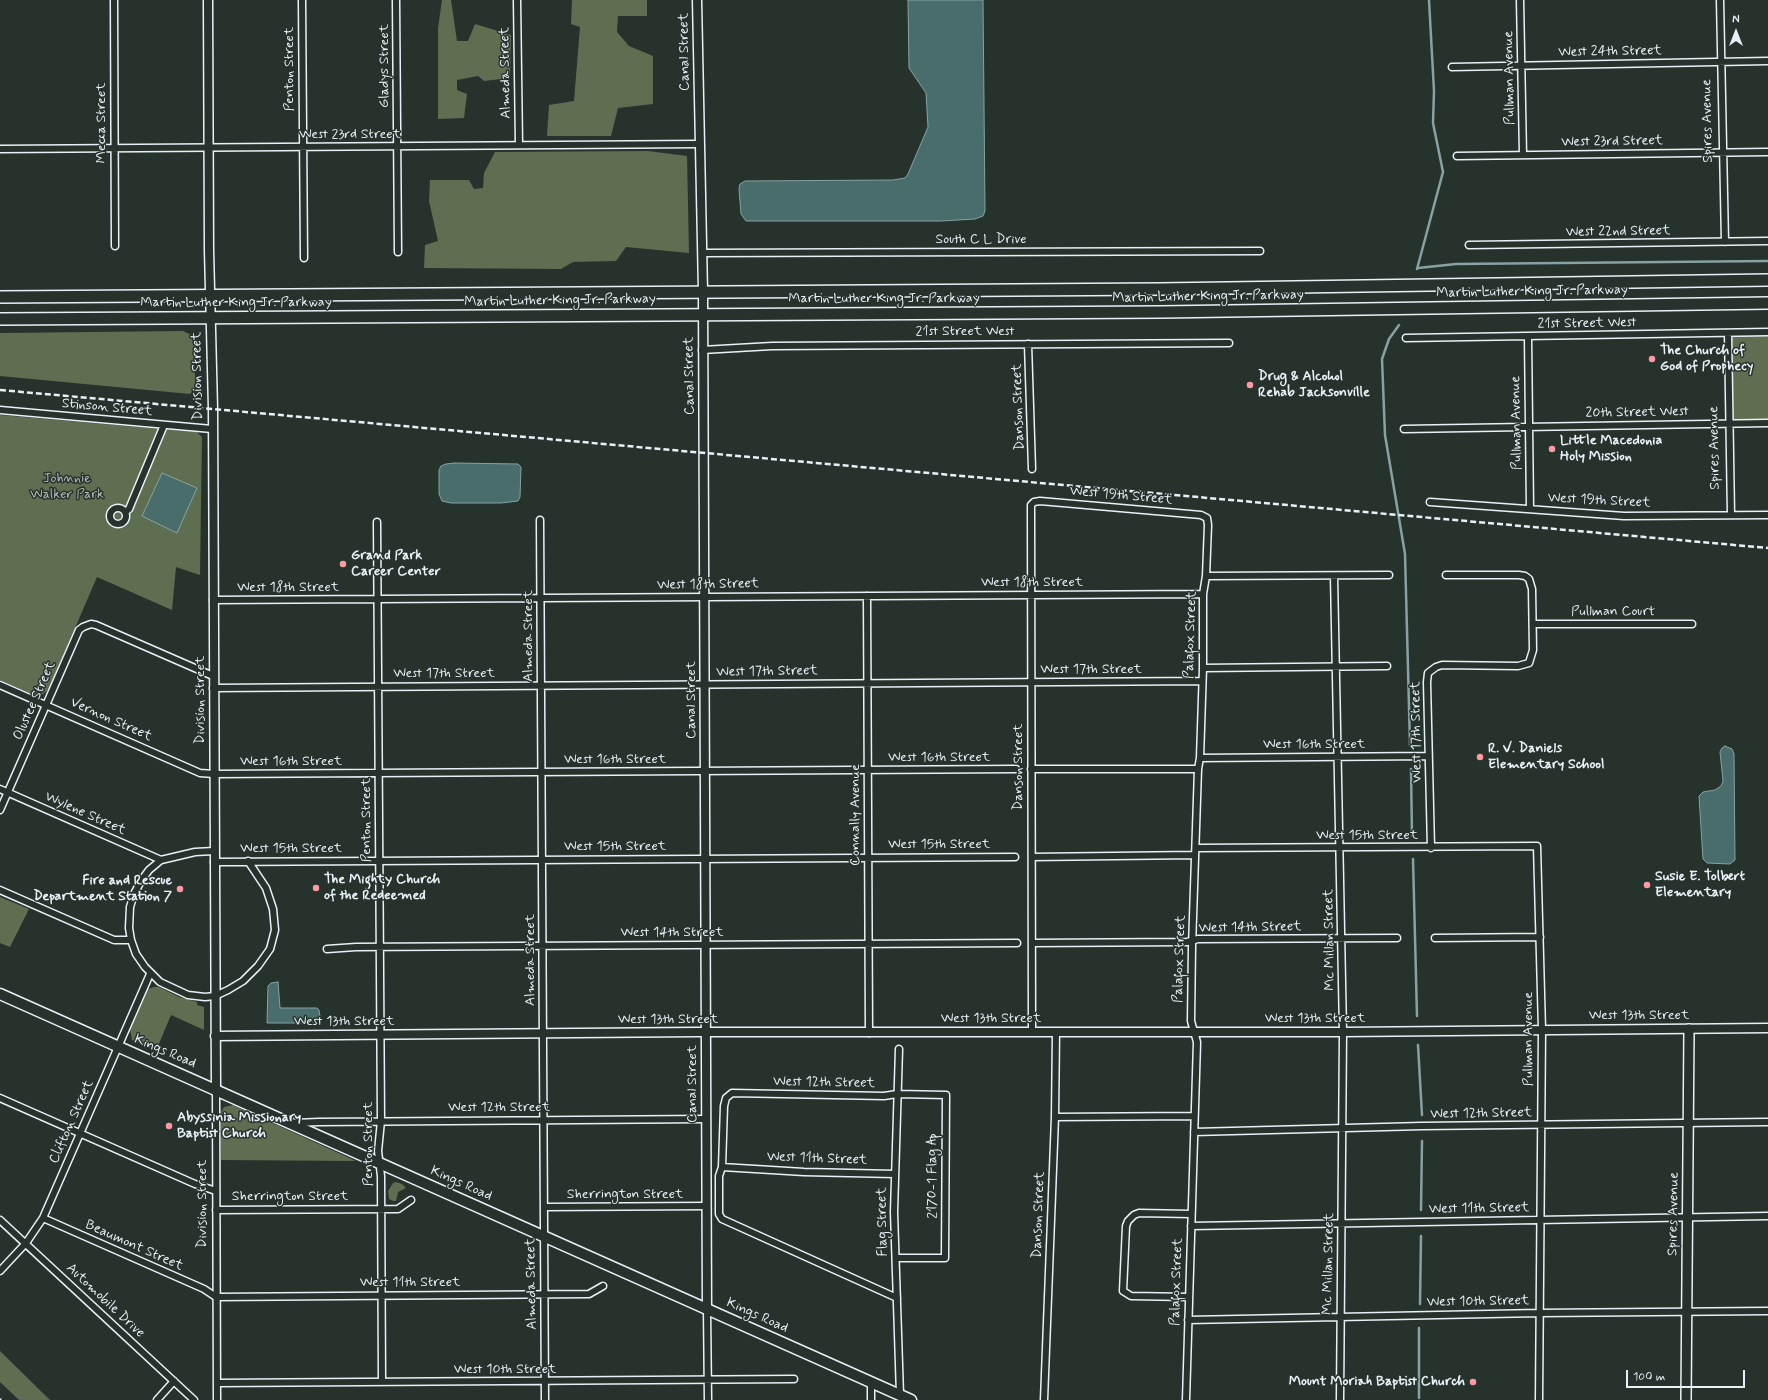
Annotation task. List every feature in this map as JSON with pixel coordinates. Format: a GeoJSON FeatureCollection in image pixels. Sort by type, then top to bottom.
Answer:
{"type":"FeatureCollection","features":[{"type":"Feature","properties":{"kind":"highway","name":"Martin Luther King Jr. Parkway"},"geometry":{"type":"LineString","coordinates":[[0,297],[1374,287],[1768,280]]}},
{"type":"Feature","properties":{"kind":"highway","name":"Martin Luther King Jr. Parkway"},"geometry":{"type":"LineString","coordinates":[[0,319],[210,319],[1200,312],[1768,303]]}},
{"type":"Feature","properties":{"kind":"main road","name":"Kings Road"},"geometry":{"type":"LineString","coordinates":[[0,994],[380,1162],[911,1400]]}},
{"type":"Feature","properties":{"kind":"main road","name":"Spires Avenue"},"geometry":{"type":"LineString","coordinates":[[1686,1400],[1689,1029]]}},
{"type":"Feature","properties":{"kind":"street","name":"Mecca Street"},"geometry":{"type":"LineString","coordinates":[[114,0],[115,246]]}},
{"type":"Feature","properties":{"kind":"street","name":"Division Street"},"geometry":{"type":"LineString","coordinates":[[208,0],[212,429],[217,1400]]}},
{"type":"Feature","properties":{"kind":"street","name":"Penton Street"},"geometry":{"type":"LineString","coordinates":[[302,0],[304,258]]}},
{"type":"Feature","properties":{"kind":"street","name":"Gladys Street"},"geometry":{"type":"LineString","coordinates":[[396,0],[398,252]]}},
{"type":"Feature","properties":{"kind":"street","name":"Almeda Street"},"geometry":{"type":"LineString","coordinates":[[517,0],[519,145]]}},
{"type":"Feature","properties":{"kind":"street","name":"Canal Street"},"geometry":{"type":"LineString","coordinates":[[697,0],[703,292],[702,350],[708,1400]]}},
{"type":"Feature","properties":{"kind":"street","name":"Pullman Avenue"},"geometry":{"type":"LineString","coordinates":[[1520,0],[1523,155]]}},
{"type":"Feature","properties":{"kind":"street","name":"Spires Avenue"},"geometry":{"type":"LineString","coordinates":[[1720,0],[1725,242]]}},
{"type":"Feature","properties":{"kind":"street","name":"West 24th Street"},"geometry":{"type":"LineString","coordinates":[[1452,67],[1768,61]]}},
{"type":"Feature","properties":{"kind":"street","name":"West 23rd Street"},"geometry":{"type":"LineString","coordinates":[[0,149],[700,144]]}},
{"type":"Feature","properties":{"kind":"street","name":"West 23rd Street"},"geometry":{"type":"LineString","coordinates":[[1457,156],[1768,152]]}},
{"type":"Feature","properties":{"kind":"street","name":"West 22nd Street"},"geometry":{"type":"LineString","coordinates":[[1469,245],[1768,241]]}},
{"type":"Feature","properties":{"kind":"street","name":"South C L Drive"},"geometry":{"type":"LineString","coordinates":[[702,253],[1260,252]]}},
{"type":"Feature","properties":{"kind":"street","name":"21st Street West"},"geometry":{"type":"LineString","coordinates":[[1406,338],[1768,332]]}},
{"type":"Feature","properties":{"kind":"street","name":"Spires Avenue"},"geometry":{"type":"LineString","coordinates":[[1728,333],[1730,516]]}},
{"type":"Feature","properties":{"kind":"street","name":"Pullman Avenue"},"geometry":{"type":"LineString","coordinates":[[1528,337],[1530,509]]}},
{"type":"Feature","properties":{"kind":"street","name":"21st Street West"},"geometry":{"type":"LineString","coordinates":[[702,350],[772,346],[1229,343]]}},
{"type":"Feature","properties":{"kind":"street","name":"Danson Street"},"geometry":{"type":"LineString","coordinates":[[1028,344],[1032,469]]}},
{"type":"Feature","properties":{"kind":"street","name":"Stinson Street"},"geometry":{"type":"LineString","coordinates":[[0,410],[212,429]]}},
{"type":"Feature","properties":{"kind":"street","name":"20th Street West"},"geometry":{"type":"LineString","coordinates":[[1404,429],[1768,423]]}},
{"type":"Feature","properties":{"kind":"street"},"geometry":{"type":"LineString","coordinates":[[125,512],[129,509],[164,425]]}},
{"type":"Feature","properties":{"kind":"street","name":"West 19th Street"},"geometry":{"type":"LineString","coordinates":[[1034,502],[1040,501],[1201,515],[1207,518]]}},
{"type":"Feature","properties":{"kind":"street","name":"Danson Street"},"geometry":{"type":"LineString","coordinates":[[1032,1032],[1030,510],[1034,502]]}},
{"type":"Feature","properties":{"kind":"street","name":"West 19th Street"},"geometry":{"type":"LineString","coordinates":[[1430,502],[1624,516],[1730,516],[1768,514]]}},
{"type":"Feature","properties":{"kind":"street","name":"Palafox Street"},"geometry":{"type":"LineString","coordinates":[[1186,1400],[1197,1042],[1191,1021],[1192,940],[1198,769],[1200,758],[1203,668],[1203,594],[1206,576],[1207,518]]}},
{"type":"Feature","properties":{"kind":"street","name":"Almeda Street"},"geometry":{"type":"LineString","coordinates":[[540,520],[545,1400]]}},
{"type":"Feature","properties":{"kind":"street","name":"Penton Street"},"geometry":{"type":"LineString","coordinates":[[377,522],[381,1121],[378,1151],[380,1162],[381,1209],[382,1382]]}},
{"type":"Feature","properties":{"kind":"street"},"geometry":{"type":"LineString","coordinates":[[1206,576],[1389,576]]}},
{"type":"Feature","properties":{"kind":"street","name":"Mc Millan Street"},"geometry":{"type":"LineString","coordinates":[[1334,576],[1343,1032],[1340,1400]]}},
{"type":"Feature","properties":{"kind":"street"},"geometry":{"type":"LineString","coordinates":[[1446,576],[1525,576],[1529,579],[1532,589],[1534,624]]}},
{"type":"Feature","properties":{"kind":"street","name":"West 18th Street"},"geometry":{"type":"LineString","coordinates":[[213,600],[1203,594]]}},
{"type":"Feature","properties":{"kind":"street","name":"Connally Avenue"},"geometry":{"type":"LineString","coordinates":[[867,596],[869,944],[868,1033]]}},
{"type":"Feature","properties":{"kind":"street","name":"Pullman Court"},"geometry":{"type":"LineString","coordinates":[[1534,624],[1692,624]]}},
{"type":"Feature","properties":{"kind":"street","name":"West 17th Street"},"geometry":{"type":"LineString","coordinates":[[1431,848],[1427,679],[1431,670],[1442,665],[1518,666],[1529,663],[1533,650],[1534,624]]}},
{"type":"Feature","properties":{"kind":"street","name":"Olustee Street"},"geometry":{"type":"LineString","coordinates":[[0,810],[79,630],[86,625],[96,625],[213,676]]}},
{"type":"Feature","properties":{"kind":"street"},"geometry":{"type":"LineString","coordinates":[[1203,668],[1387,666]]}},
{"type":"Feature","properties":{"kind":"street","name":"West 17th Street"},"geometry":{"type":"LineString","coordinates":[[213,688],[1202,681]]}},
{"type":"Feature","properties":{"kind":"street","name":"Vernon Street"},"geometry":{"type":"LineString","coordinates":[[0,685],[200,773],[214,774]]}},
{"type":"Feature","properties":{"kind":"street","name":"West 16th Street"},"geometry":{"type":"LineString","coordinates":[[1200,758],[1428,756]]}},
{"type":"Feature","properties":{"kind":"street","name":"West 16th Street"},"geometry":{"type":"LineString","coordinates":[[214,774],[1016,769]]}},
{"type":"Feature","properties":{"kind":"street"},"geometry":{"type":"LineString","coordinates":[[1031,769],[1198,769]]}},
{"type":"Feature","properties":{"kind":"street","name":"Wylene Street"},"geometry":{"type":"LineString","coordinates":[[0,789],[161,860]]}},
{"type":"Feature","properties":{"kind":"street","name":"Pullman Avenue"},"geometry":{"type":"LineString","coordinates":[[1537,846],[1542,1030],[1539,1400]]}},
{"type":"Feature","properties":{"kind":"street","name":"West 15th Street"},"geometry":{"type":"LineString","coordinates":[[1032,857],[1340,848],[1537,846]]}},
{"type":"Feature","properties":{"kind":"street"},"geometry":{"type":"LineString","coordinates":[[214,851],[189,853],[161,860],[149,870],[134,894],[129,918],[131,940],[136,954],[150,974],[160,982],[188,995],[205,997],[215,996],[228,990],[243,981],[268,954],[274,940],[275,923],[269,896],[258,875],[248,861]]}},
{"type":"Feature","properties":{"kind":"street","name":"West 15th Street"},"geometry":{"type":"LineString","coordinates":[[214,862],[1015,857]]}},
{"type":"Feature","properties":{"kind":"street"},"geometry":{"type":"LineString","coordinates":[[0,890],[114,940],[131,940]]}},
{"type":"Feature","properties":{"kind":"street"},"geometry":{"type":"LineString","coordinates":[[1435,938],[1540,937]]}},
{"type":"Feature","properties":{"kind":"street","name":"West 14th Street"},"geometry":{"type":"LineString","coordinates":[[1032,943],[1397,938]]}},
{"type":"Feature","properties":{"kind":"street","name":"West 14th Street"},"geometry":{"type":"LineString","coordinates":[[327,949],[380,947],[1017,943]]}},
{"type":"Feature","properties":{"kind":"street","name":"Clifton Street"},"geometry":{"type":"LineString","coordinates":[[0,1271],[26,1244],[43,1218],[150,974]]}},
{"type":"Feature","properties":{"kind":"street","name":"West 13th Street"},"geometry":{"type":"LineString","coordinates":[[215,1036],[543,1033],[1343,1032],[1768,1028]]}},
{"type":"Feature","properties":{"kind":"street","name":"Danson Street"},"geometry":{"type":"LineString","coordinates":[[1044,1400],[1055,1117],[1056,1032]]}},
{"type":"Feature","properties":{"kind":"street","name":"Flag Street"},"geometry":{"type":"LineString","coordinates":[[898,1049],[894,1212],[900,1395]]}},
{"type":"Feature","properties":{"kind":"street","name":"West 12th Street"},"geometry":{"type":"LineString","coordinates":[[722,1167],[724,1106],[726,1098],[732,1093],[884,1096],[897,1094]]}},
{"type":"Feature","properties":{"kind":"street","name":"2170-1 Flag Ap"},"geometry":{"type":"LineString","coordinates":[[896,1258],[945,1258],[946,1095],[897,1094]]}},
{"type":"Feature","properties":{"kind":"street","name":"Sherrington Street"},"geometry":{"type":"LineString","coordinates":[[0,1098],[195,1184],[216,1191]]}},
{"type":"Feature","properties":{"kind":"street"},"geometry":{"type":"LineString","coordinates":[[1055,1117],[1194,1116]]}},
{"type":"Feature","properties":{"kind":"street","name":"West 12th Street"},"geometry":{"type":"LineString","coordinates":[[292,1123],[706,1119]]}},
{"type":"Feature","properties":{"kind":"street","name":"West 12th Street"},"geometry":{"type":"LineString","coordinates":[[1194,1132],[1689,1122],[1768,1122]]}},
{"type":"Feature","properties":{"kind":"street"},"geometry":{"type":"LineString","coordinates":[[722,1167],[719,1176],[719,1214],[722,1219],[897,1298]]}},
{"type":"Feature","properties":{"kind":"street","name":"West 11th Street"},"geometry":{"type":"LineString","coordinates":[[722,1167],[804,1172],[895,1174]]}},
{"type":"Feature","properties":{"kind":"street","name":"Sherrington Street"},"geometry":{"type":"LineString","coordinates":[[216,1210],[398,1209],[411,1200]]}},
{"type":"Feature","properties":{"kind":"street","name":"Sherrington Street"},"geometry":{"type":"LineString","coordinates":[[544,1207],[707,1206]]}},
{"type":"Feature","properties":{"kind":"street"},"geometry":{"type":"LineString","coordinates":[[1189,1297],[1131,1296],[1123,1291],[1126,1226],[1128,1220],[1139,1213],[1191,1214]]}},
{"type":"Feature","properties":{"kind":"street","name":"West 11th Street"},"geometry":{"type":"LineString","coordinates":[[1191,1226],[1688,1216],[1768,1216]]}},
{"type":"Feature","properties":{"kind":"street","name":"Beaumont Street"},"geometry":{"type":"LineString","coordinates":[[43,1218],[204,1289],[216,1296]]}},
{"type":"Feature","properties":{"kind":"street","name":"Automobile Drive"},"geometry":{"type":"LineString","coordinates":[[0,1220],[194,1400]]}},
{"type":"Feature","properties":{"kind":"street","name":"West 11th Street"},"geometry":{"type":"LineString","coordinates":[[216,1296],[589,1294],[603,1286]]}},
{"type":"Feature","properties":{"kind":"street","name":"West 10th Street"},"geometry":{"type":"LineString","coordinates":[[1188,1320],[1539,1313],[1768,1311]]}},
{"type":"Feature","properties":{"kind":"street","name":"West 10th Street"},"geometry":{"type":"LineString","coordinates":[[217,1383],[545,1382],[794,1379]]}},
{"type":"Feature","properties":{"kind":"street"},"geometry":{"type":"LineString","coordinates":[[157,1400],[174,1381]]}},
{"type":"Feature","properties":{"kind":"street"},"geometry":{"type":"LineString","coordinates":[[871,1383],[871,1400]]}},
{"type":"Feature","properties":{"kind":"green space"},"geometry":{"type":"Polygon","coordinates":[[[442,0],[451,0],[457,41],[468,41],[475,24],[511,35],[510,78],[484,81],[478,76],[457,80],[457,90],[467,94],[464,118],[438,119],[438,28],[442,0]]]}},
{"type":"Feature","properties":{"kind":"green space"},"geometry":{"type":"Polygon","coordinates":[[[572,0],[647,0],[647,16],[618,16],[617,32],[629,46],[653,56],[653,104],[618,108],[611,136],[547,136],[549,105],[574,101],[580,27],[571,24],[572,0]]]}},
{"type":"Feature","properties":{"kind":"green space"},"geometry":{"type":"Polygon","coordinates":[[[648,151],[687,156],[689,253],[626,247],[616,261],[573,262],[561,269],[424,268],[425,245],[438,241],[429,201],[430,180],[469,180],[474,189],[483,188],[484,173],[495,152],[648,151]]]}},
{"type":"Feature","properties":{"kind":"green space"},"geometry":{"type":"Polygon","coordinates":[[[1731,329],[1768,329],[1768,419],[1732,420],[1731,329]]]}},
{"type":"Feature","properties":{"kind":"green space"},"geometry":{"type":"Polygon","coordinates":[[[183,331],[195,337],[195,388],[190,394],[0,376],[0,333],[183,331]]]}},
{"type":"Feature","properties":{"kind":"green space","name":"Johnnie Walker Park"},"geometry":{"type":"Polygon","coordinates":[[[0,415],[197,432],[202,437],[200,575],[176,567],[172,610],[97,577],[50,686],[42,695],[36,696],[0,680],[0,415]]]}},
{"type":"Feature","properties":{"kind":"green space"},"geometry":{"type":"Polygon","coordinates":[[[0,897],[29,909],[10,947],[0,943],[0,897]]]}},
{"type":"Feature","properties":{"kind":"green space"},"geometry":{"type":"Polygon","coordinates":[[[159,987],[179,997],[197,1002],[197,1005],[204,1007],[204,1030],[171,1015],[156,1051],[132,1040],[130,1029],[148,989],[159,987]]]}},
{"type":"Feature","properties":{"kind":"green space"},"geometry":{"type":"Polygon","coordinates":[[[233,1105],[356,1161],[221,1160],[221,1112],[224,1107],[233,1105]]]}},
{"type":"Feature","properties":{"kind":"green space"},"geometry":{"type":"Polygon","coordinates":[[[396,1182],[402,1184],[406,1188],[398,1192],[396,1201],[393,1201],[389,1199],[388,1191],[393,1183],[396,1182]]]}},
{"type":"Feature","properties":{"kind":"green space"},"geometry":{"type":"Polygon","coordinates":[[[0,1351],[50,1400],[19,1400],[0,1382],[0,1351]]]}},
{"type":"Feature","properties":{"kind":"water"},"geometry":{"type":"Polygon","coordinates":[[[908,0],[983,0],[985,211],[983,216],[975,219],[941,221],[746,221],[741,214],[739,189],[740,184],[745,181],[893,180],[905,178],[908,174],[928,127],[926,93],[909,68],[908,0]]]}},
{"type":"Feature","properties":{"kind":"water"},"geometry":{"type":"Polygon","coordinates":[[[455,463],[518,464],[521,467],[520,497],[518,501],[501,503],[451,503],[442,501],[439,494],[439,470],[441,466],[455,463]]]}},
{"type":"Feature","properties":{"kind":"water"},"geometry":{"type":"Polygon","coordinates":[[[162,473],[197,488],[177,533],[142,516],[162,473]]]}},
{"type":"Feature","properties":{"kind":"water"},"geometry":{"type":"Polygon","coordinates":[[[1725,746],[1732,749],[1734,754],[1735,860],[1730,864],[1707,863],[1703,859],[1699,796],[1703,792],[1715,790],[1721,786],[1723,781],[1720,752],[1725,746]]]}},
{"type":"Feature","properties":{"kind":"water"},"geometry":{"type":"Polygon","coordinates":[[[278,982],[280,1008],[317,1008],[319,1010],[321,1023],[267,1023],[268,986],[271,983],[278,982]]]}},
{"type":"Feature","properties":{"kind":"waterway"},"geometry":{"type":"LineString","coordinates":[[1417,269],[1443,172],[1433,123],[1434,91],[1429,0]]}},
{"type":"Feature","properties":{"kind":"waterway"},"geometry":{"type":"LineString","coordinates":[[1418,268],[1456,264],[1768,261]]}},
{"type":"Feature","properties":{"kind":"waterway"},"geometry":{"type":"LineString","coordinates":[[1399,325],[1389,339],[1382,359],[1385,435],[1405,554],[1410,745]]}},
{"type":"Feature","properties":{"kind":"waterway"},"geometry":{"type":"LineString","coordinates":[[1411,769],[1412,836]]}},
{"type":"Feature","properties":{"kind":"waterway"},"geometry":{"type":"LineString","coordinates":[[1413,859],[1417,1016]]}},
{"type":"Feature","properties":{"kind":"waterway"},"geometry":{"type":"LineString","coordinates":[[1418,1045],[1422,1115]]}},
{"type":"Feature","properties":{"kind":"waterway"},"geometry":{"type":"LineString","coordinates":[[1421,1210],[1422,1141]]}},
{"type":"Feature","properties":{"kind":"waterway"},"geometry":{"type":"LineString","coordinates":[[1420,1304],[1421,1236]]}},
{"type":"Feature","properties":{"kind":"waterway"},"geometry":{"type":"LineString","coordinates":[[1419,1328],[1419,1398]]}},
{"type":"Feature","properties":{"kind":"railway"},"geometry":{"type":"LineString","coordinates":[[0,390],[1768,548]]}},
{"type":"Feature","properties":{"kind":"place","name":"The Church of God of Prophecy"},"geometry":{"type":"Point","coordinates":[1652,359]}},
{"type":"Feature","properties":{"kind":"place","name":"Drug & Alcohol Rehab Jacksonville"},"geometry":{"type":"Point","coordinates":[1250,385]}},
{"type":"Feature","properties":{"kind":"place","name":"Little Macedonia Holy Mission"},"geometry":{"type":"Point","coordinates":[1552,449]}},
{"type":"Feature","properties":{"kind":"place","name":"Grand Park Career Center"},"geometry":{"type":"Point","coordinates":[343,564]}},
{"type":"Feature","properties":{"kind":"place","name":"R. V. Daniels Elementary School"},"geometry":{"type":"Point","coordinates":[1480,757]}},
{"type":"Feature","properties":{"kind":"place","name":"Susie E. Tolbert Elementary"},"geometry":{"type":"Point","coordinates":[1647,885]}},
{"type":"Feature","properties":{"kind":"place","name":"The Mighty Church of the Redeemed"},"geometry":{"type":"Point","coordinates":[316,888]}},
{"type":"Feature","properties":{"kind":"place","name":"Fire and Rescue Department Station 7"},"geometry":{"type":"Point","coordinates":[180,889]}},
{"type":"Feature","properties":{"kind":"place","name":"Abyssinia Missionary Baptist Church"},"geometry":{"type":"Point","coordinates":[169,1126]}},
{"type":"Feature","properties":{"kind":"place","name":"Mount Moriah Baptist Church"},"geometry":{"type":"Point","coordinates":[1473,1382]}}]}
